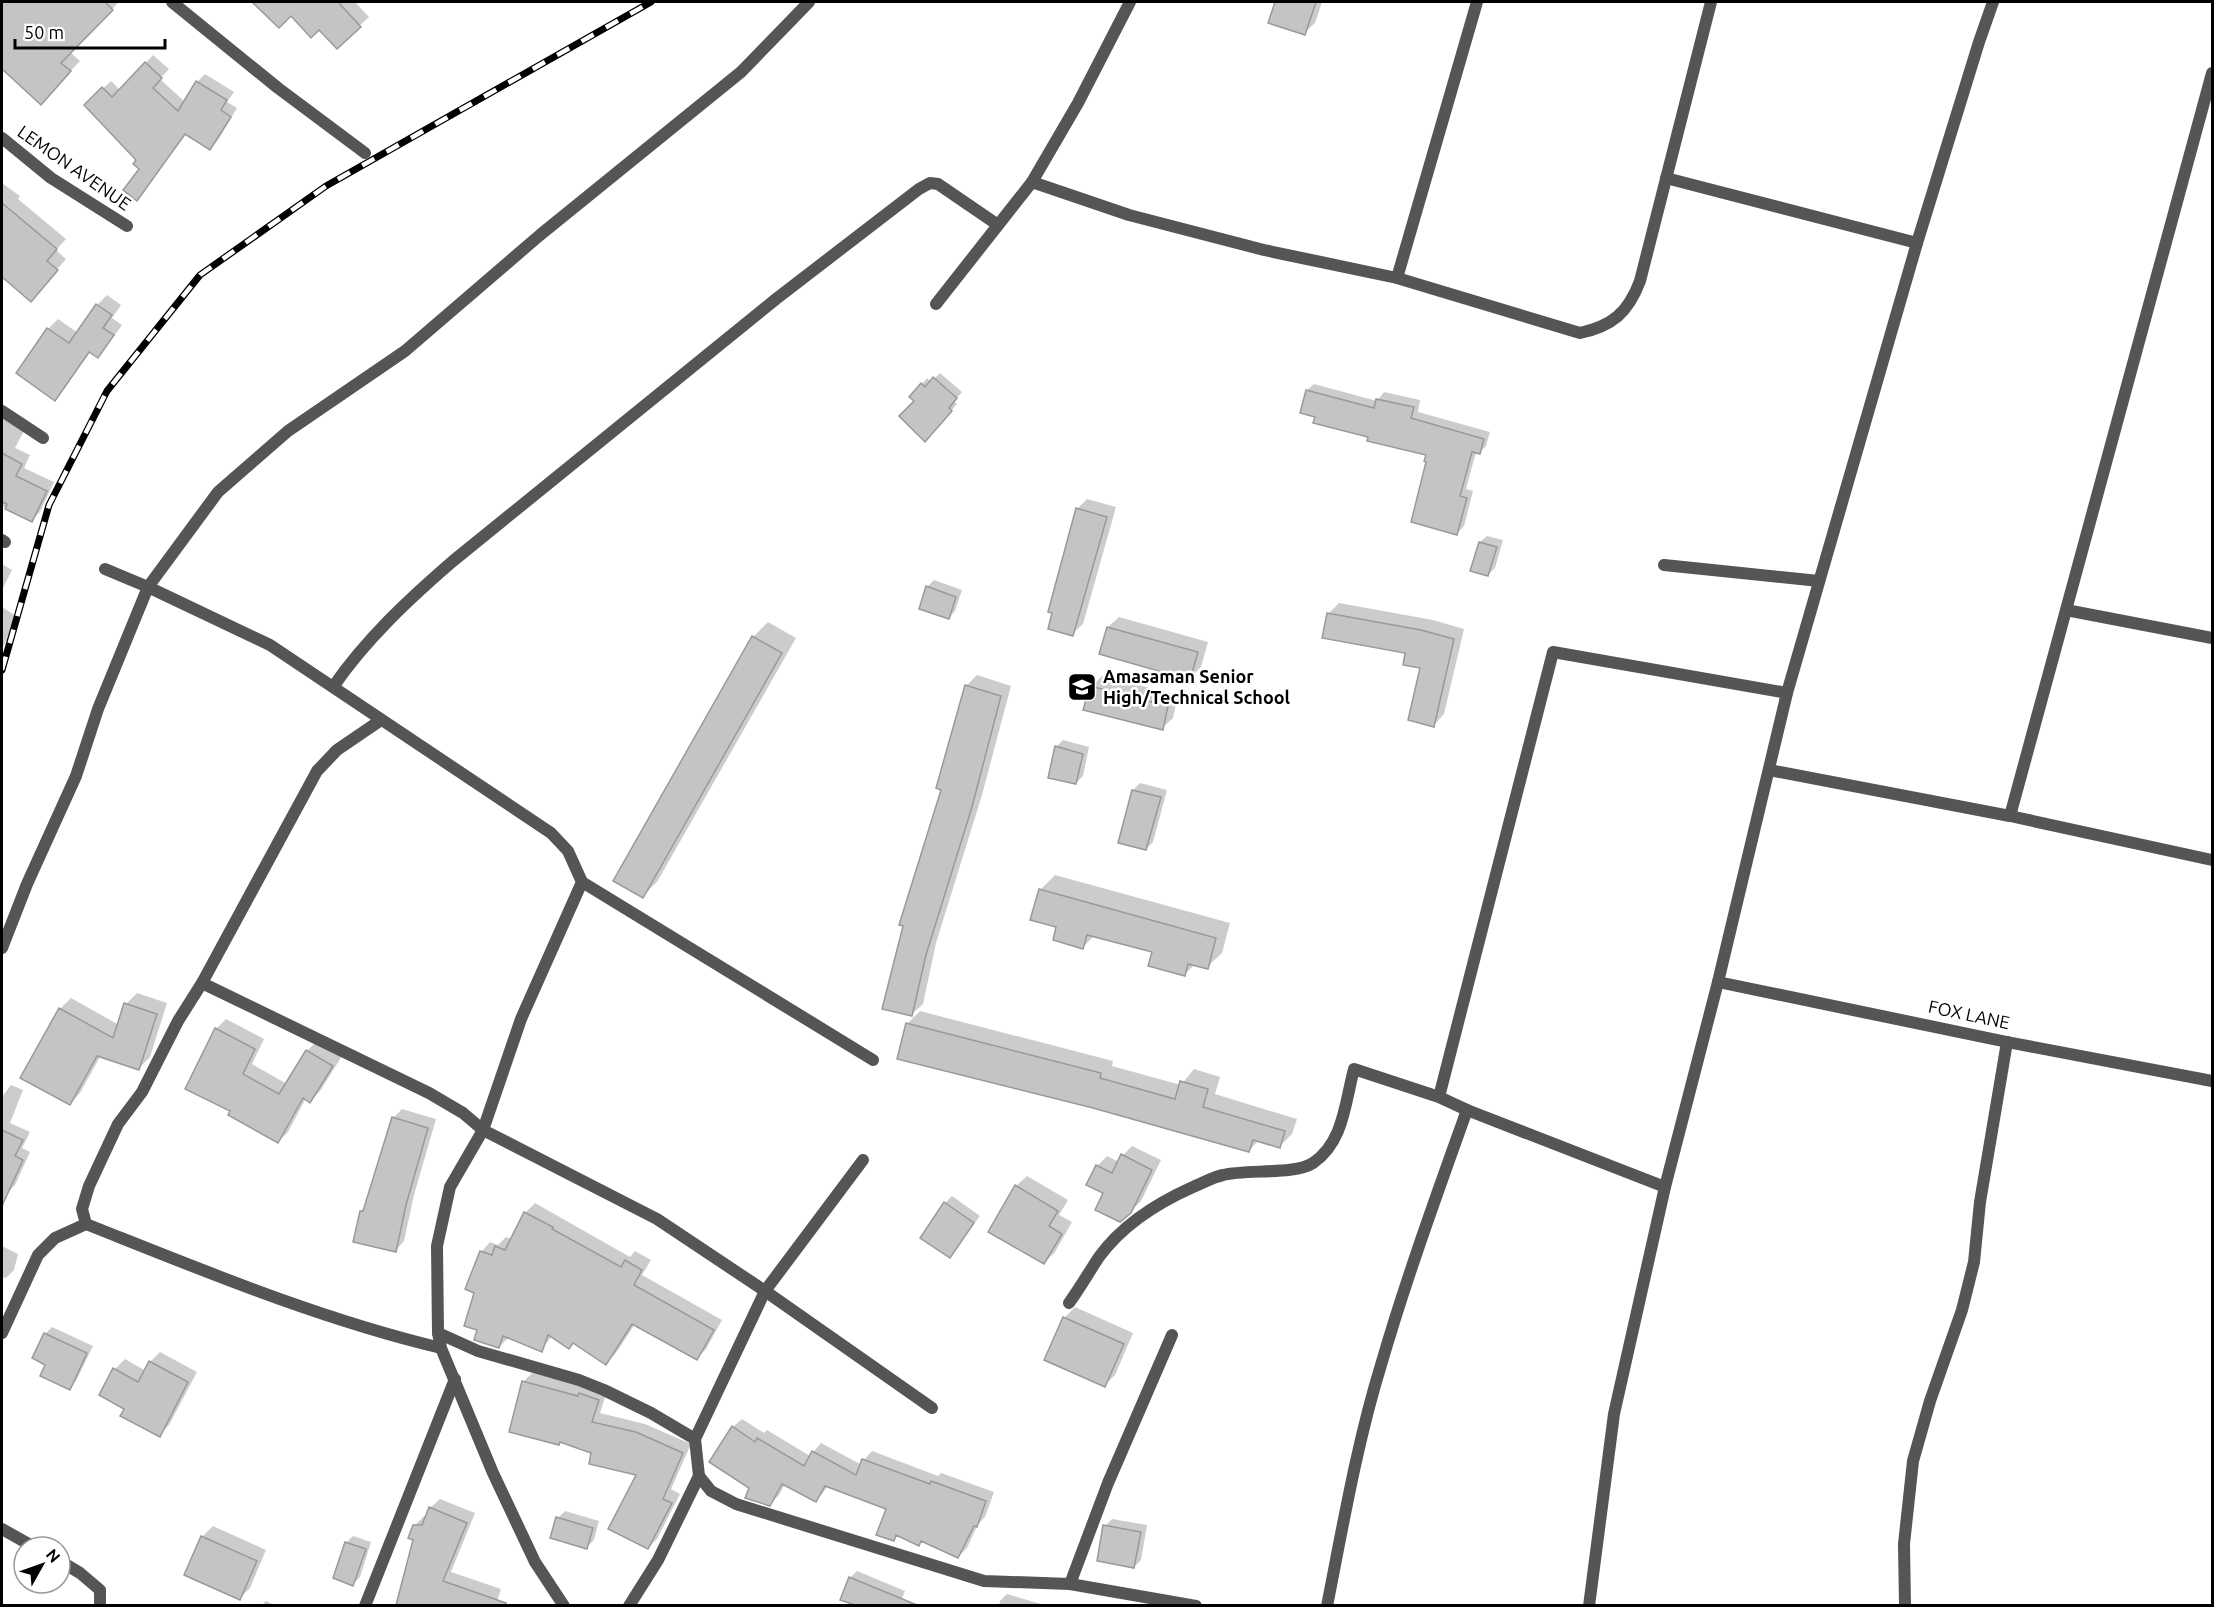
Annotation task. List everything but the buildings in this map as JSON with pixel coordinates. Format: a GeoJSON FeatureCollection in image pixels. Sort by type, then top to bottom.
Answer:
{"type":"FeatureCollection","features":[{"type":"Feature","properties":{"kind":"street"},"geometry":{"type":"LineString","coordinates":[[172,2],[278,88],[365,153]]}},
{"type":"Feature","properties":{"kind":"street"},"geometry":{"type":"LineString","coordinates":[[2,948],[27,884],[76,776],[98,710],[148,587],[218,492],[288,431],[405,351],[540,234],[741,72],[809,2]]}},
{"type":"Feature","properties":{"kind":"street"},"geometry":{"type":"LineString","coordinates":[[936,304],[1032,182],[1078,103],[1131,2]]}},
{"type":"Feature","properties":{"kind":"street"},"geometry":{"type":"LineString","coordinates":[[1397,278],[1477,2]]}},
{"type":"Feature","properties":{"kind":"street"},"geometry":{"type":"LineString","coordinates":[[1032,182],[1129,215],[1264,250],[1397,278],[1580,333],[1596,329],[1611,322],[1624,310],[1634,297],[1640,281],[1711,2]]}},
{"type":"Feature","properties":{"kind":"street"},"geometry":{"type":"LineString","coordinates":[[1589,1605],[1614,1414],[1665,1187],[1718,982],[1787,693],[1917,243],[1993,2]]}},
{"type":"Feature","properties":{"kind":"street"},"geometry":{"type":"LineString","coordinates":[[2010,816],[2212,73]]}},
{"type":"Feature","properties":{"kind":"street","name":"LEMON AVENUE"},"geometry":{"type":"LineString","coordinates":[[2,138],[51,178],[127,226]]}},
{"type":"Feature","properties":{"kind":"street"},"geometry":{"type":"LineString","coordinates":[[1666,178],[1917,243]]}},
{"type":"Feature","properties":{"kind":"street"},"geometry":{"type":"LineString","coordinates":[[333,687],[353,658],[421,588],[445,567],[776,299],[919,189],[930,183],[938,184],[998,225]]}},
{"type":"Feature","properties":{"kind":"street"},"geometry":{"type":"LineString","coordinates":[[2,411],[43,438]]}},
{"type":"Feature","properties":{"kind":"street"},"geometry":{"type":"LineString","coordinates":[[1664,565],[1819,581]]}},
{"type":"Feature","properties":{"kind":"street"},"geometry":{"type":"LineString","coordinates":[[105,569],[270,645],[551,833],[568,851],[582,882],[873,1060]]}},
{"type":"Feature","properties":{"kind":"street"},"geometry":{"type":"LineString","coordinates":[[2066,610],[2212,638]]}},
{"type":"Feature","properties":{"kind":"street"},"geometry":{"type":"LineString","coordinates":[[1439,1097],[1553,652],[1787,693]]}},
{"type":"Feature","properties":{"kind":"street"},"geometry":{"type":"LineString","coordinates":[[86,1224],[82,1209],[85,1197],[118,1124],[142,1092],[178,1021],[202,983],[316,771],[337,750],[381,720]]}},
{"type":"Feature","properties":{"kind":"street"},"geometry":{"type":"LineString","coordinates":[[1769,770],[2010,816],[2212,860]]}},
{"type":"Feature","properties":{"kind":"street"},"geometry":{"type":"LineString","coordinates":[[564,1605],[535,1562],[493,1473],[441,1348],[438,1334],[437,1246],[450,1187],[483,1130],[521,1019],[582,882]]}},
{"type":"Feature","properties":{"kind":"street","name":"FOX LANE"},"geometry":{"type":"LineString","coordinates":[[1718,982],[2007,1042],[2212,1081]]}},
{"type":"Feature","properties":{"kind":"street"},"geometry":{"type":"LineString","coordinates":[[202,983],[429,1093],[463,1113],[483,1130],[657,1220],[765,1291],[932,1408]]}},
{"type":"Feature","properties":{"kind":"street"},"geometry":{"type":"LineString","coordinates":[[1905,1605],[1904,1544],[1913,1461],[1930,1401],[1962,1310],[1974,1262],[1980,1202],[2007,1042]]}},
{"type":"Feature","properties":{"kind":"street"},"geometry":{"type":"LineString","coordinates":[[1069,1303],[1101,1255],[1129,1225],[1165,1199],[1223,1175],[1292,1169],[1312,1164],[1336,1136],[1342,1122],[1354,1069],[1439,1097],[1665,1187]]}},
{"type":"Feature","properties":{"kind":"street"},"geometry":{"type":"LineString","coordinates":[[1327,1605],[1349,1492],[1380,1367],[1422,1234],[1467,1110]]}},
{"type":"Feature","properties":{"kind":"street"},"geometry":{"type":"LineString","coordinates":[[629,1605],[658,1560],[699,1476],[696,1438],[765,1291],[863,1160]]}},
{"type":"Feature","properties":{"kind":"street"},"geometry":{"type":"LineString","coordinates":[[2,1333],[38,1255],[55,1238],[86,1224],[244,1287],[405,1340],[441,1348]]}},
{"type":"Feature","properties":{"kind":"street"},"geometry":{"type":"LineString","coordinates":[[438,1334],[478,1351],[596,1387],[651,1413],[696,1438]]}},
{"type":"Feature","properties":{"kind":"street"},"geometry":{"type":"LineString","coordinates":[[1070,1584],[1108,1483],[1172,1335]]}},
{"type":"Feature","properties":{"kind":"street"},"geometry":{"type":"LineString","coordinates":[[364,1605],[455,1379]]}},
{"type":"Feature","properties":{"kind":"street"},"geometry":{"type":"LineString","coordinates":[[699,1476],[711,1491],[736,1504],[984,1581],[1070,1584],[1196,1605]]}},
{"type":"Feature","properties":{"kind":"street"},"geometry":{"type":"LineString","coordinates":[[72,1569],[100,1590],[100,1605]]}},
{"type":"Feature","properties":{"kind":"railway"},"geometry":{"type":"LineString","coordinates":[[2,670],[49,505],[107,391],[200,275],[326,186],[651,2]]}},
{"type":"Feature","properties":{"kind":"place","name":"Amasaman Senior High/Technical School"},"geometry":{"type":"Point","coordinates":[1082,687]}}]}
